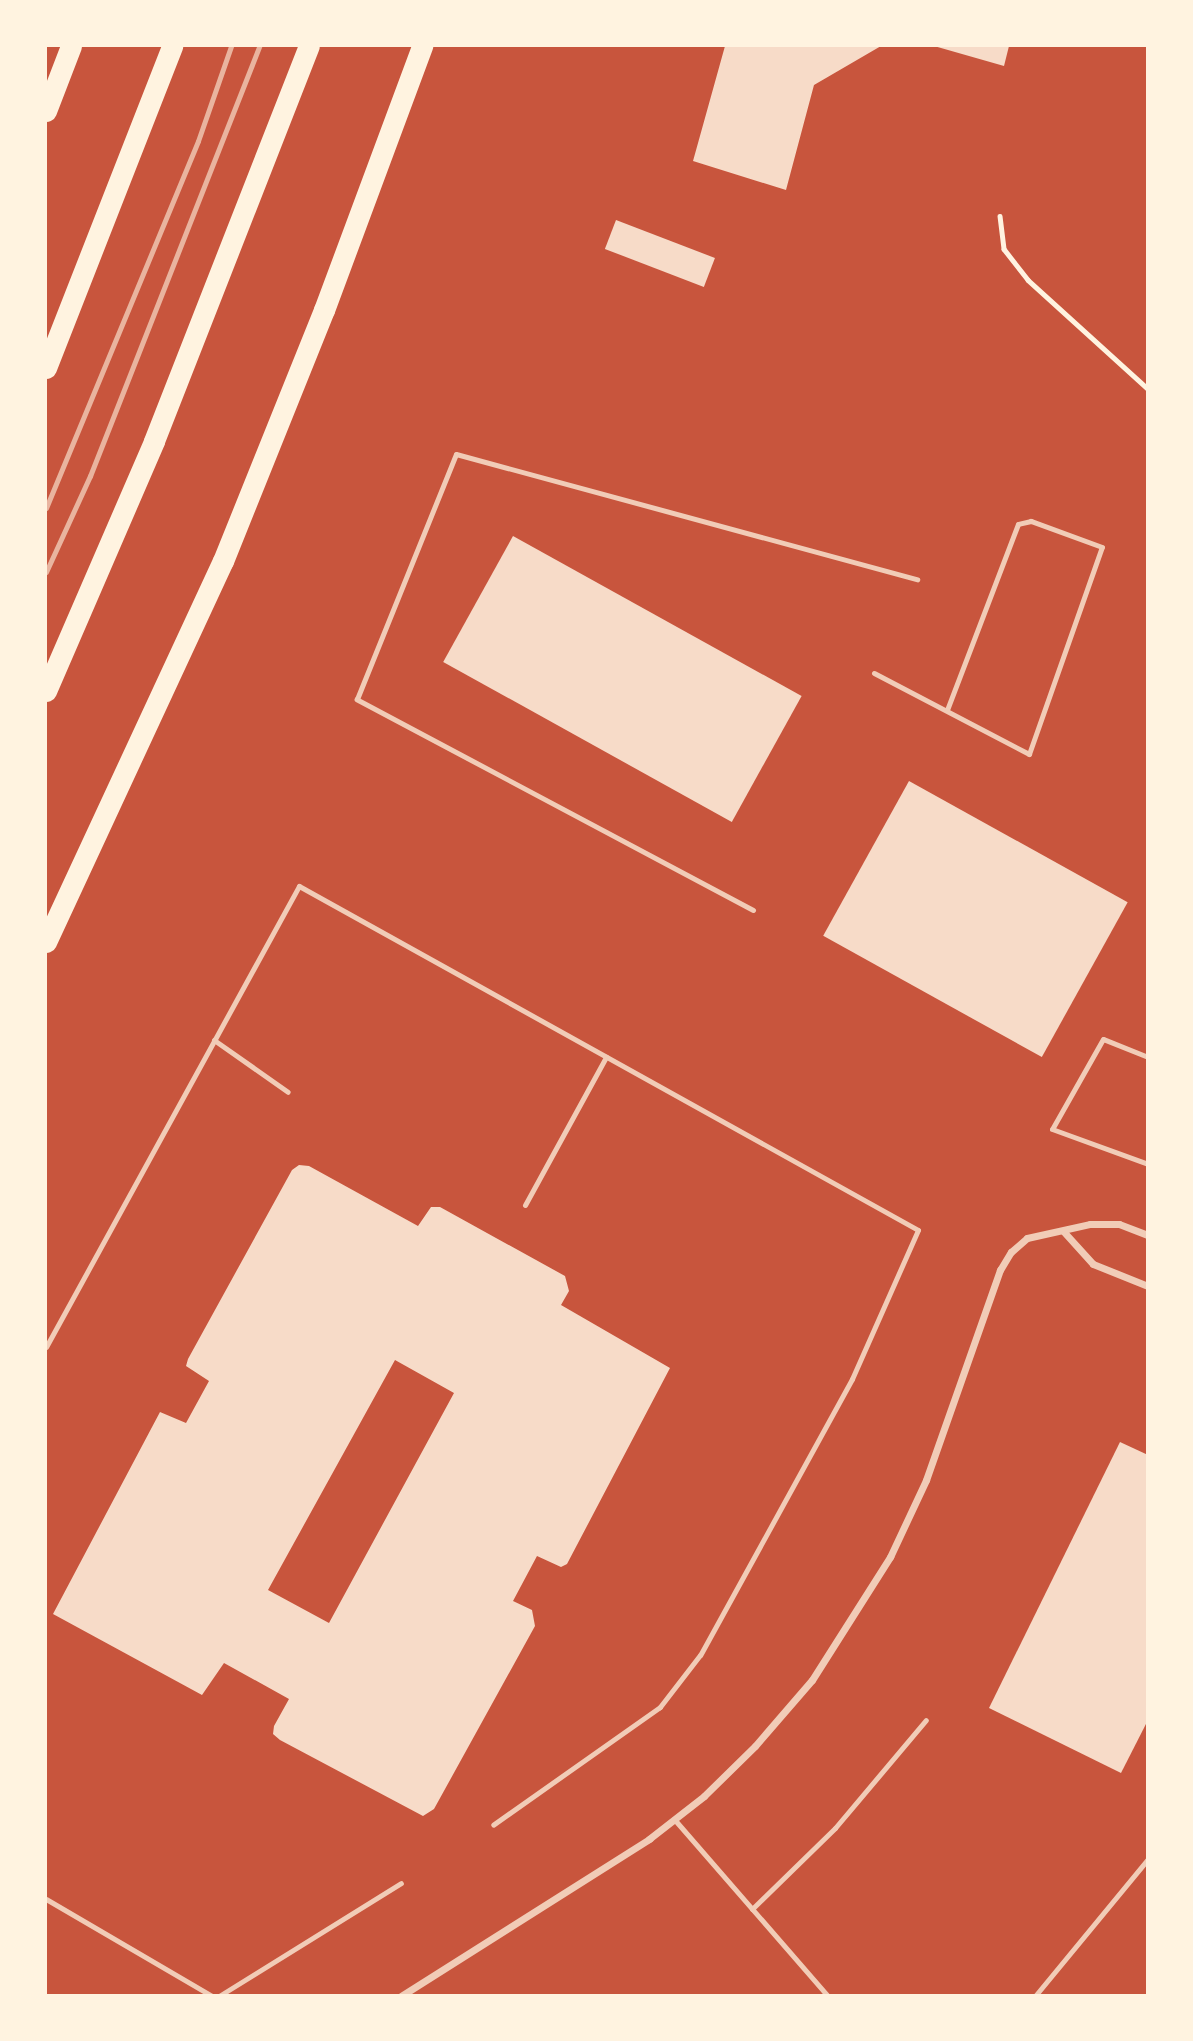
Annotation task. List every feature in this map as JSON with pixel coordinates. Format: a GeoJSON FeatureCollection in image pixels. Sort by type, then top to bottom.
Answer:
{"type":"FeatureCollection","features":[{"type":"Feature","properties":{"kind":"highway"},"geometry":{"type":"LineString","coordinates":[[46,111],[71,46]]}},
{"type":"Feature","properties":{"kind":"highway"},"geometry":{"type":"LineString","coordinates":[[46,368],[172,46]]}},
{"type":"Feature","properties":{"kind":"highway"},"geometry":{"type":"LineString","coordinates":[[46,691],[155,441],[309,46]]}},
{"type":"Feature","properties":{"kind":"highway"},"geometry":{"type":"LineString","coordinates":[[46,942],[223,561],[324,310],[422,46]]}},
{"type":"Feature","properties":{"kind":"highway"},"geometry":{"type":"LineString","coordinates":[[46,950],[70,892]]}},
{"type":"Feature","properties":{"kind":"street"},"geometry":{"type":"LineString","coordinates":[[401,1996],[579,1885],[674,1819],[755,1746],[812,1680],[854,1621],[926,1480],[1000,1270],[1011,1252],[1027,1238],[1064,1232],[1090,1224],[1119,1224],[1147,1235]]}},
{"type":"Feature","properties":{"kind":"street"},"geometry":{"type":"LineString","coordinates":[[1064,1232],[1093,1264],[1147,1286]]}},
{"type":"Feature","properties":{"kind":"lane"},"geometry":{"type":"LineString","coordinates":[[753,910],[357,699],[456,454],[917,579]]}},
{"type":"Feature","properties":{"kind":"lane"},"geometry":{"type":"LineString","coordinates":[[874,673],[1029,754],[1102,547],[1031,521],[1018,524],[947,710]]}},
{"type":"Feature","properties":{"kind":"lane"},"geometry":{"type":"LineString","coordinates":[[46,1347],[299,886],[918,1230],[852,1379],[700,1655],[660,1707],[493,1825]]}},
{"type":"Feature","properties":{"kind":"lane"},"geometry":{"type":"LineString","coordinates":[[1147,1057],[1103,1039],[1052,1129],[1147,1164]]}},
{"type":"Feature","properties":{"kind":"lane"},"geometry":{"type":"LineString","coordinates":[[214,1040],[288,1092]]}},
{"type":"Feature","properties":{"kind":"lane"},"geometry":{"type":"LineString","coordinates":[[525,1205],[606,1057]]}},
{"type":"Feature","properties":{"kind":"lane"},"geometry":{"type":"LineString","coordinates":[[752,1909],[835,1828],[926,1720]]}},
{"type":"Feature","properties":{"kind":"lane"},"geometry":{"type":"LineString","coordinates":[[674,1819],[828,1996]]}},
{"type":"Feature","properties":{"kind":"lane"},"geometry":{"type":"LineString","coordinates":[[1035,1996],[1147,1859]]}},
{"type":"Feature","properties":{"kind":"lane"},"geometry":{"type":"LineString","coordinates":[[219,1996],[401,1883]]}},
{"type":"Feature","properties":{"kind":"lane"},"geometry":{"type":"LineString","coordinates":[[46,1899],[212,1996]]}},
{"type":"Feature","properties":{"kind":"path"},"geometry":{"type":"LineString","coordinates":[[1000,216],[1004,249],[1028,281],[1147,388]]}},
{"type":"Feature","properties":{"kind":"building"},"geometry":{"type":"Polygon","coordinates":[[[725,46],[881,46],[814,85],[786,190],[693,161],[725,46]]]}},
{"type":"Feature","properties":{"kind":"building"},"geometry":{"type":"Polygon","coordinates":[[[934,46],[1009,46],[1004,66],[934,46]]]}},
{"type":"Feature","properties":{"kind":"building"},"geometry":{"type":"Polygon","coordinates":[[[616,220],[715,258],[704,287],[605,249],[616,220]]]}},
{"type":"Feature","properties":{"kind":"building"},"geometry":{"type":"Polygon","coordinates":[[[513,536],[802,696],[732,822],[443,662],[513,536]]]}},
{"type":"Feature","properties":{"kind":"building"},"geometry":{"type":"Polygon","coordinates":[[[909,781],[1128,902],[1042,1057],[823,936],[909,781]]]}},
{"type":"Feature","properties":{"kind":"building"},"geometry":{"type":"Polygon","coordinates":[[[299,1165],[309,1166],[418,1226],[431,1207],[440,1207],[565,1276],[569,1291],[561,1305],[670,1368],[567,1564],[561,1567],[537,1556],[513,1601],[532,1610],[535,1626],[434,1809],[423,1816],[280,1740],[273,1734],[274,1726],[289,1699],[224,1663],[202,1695],[53,1614],[160,1412],[186,1423],[209,1381],[186,1366],[188,1359],[292,1170],[299,1165]],[[395,1360],[268,1590],[329,1623],[454,1393],[395,1360]]]}},
{"type":"Feature","properties":{"kind":"building"},"geometry":{"type":"Polygon","coordinates":[[[1120,1442],[1148,1455],[1148,1720],[1121,1773],[989,1708],[1120,1442]]]}},
{"type":"Feature","properties":{"kind":"railway"},"geometry":{"type":"LineString","coordinates":[[46,508],[198,141],[231,46]]}},
{"type":"Feature","properties":{"kind":"railway"},"geometry":{"type":"LineString","coordinates":[[46,572],[90,476],[259,46]]}}]}
